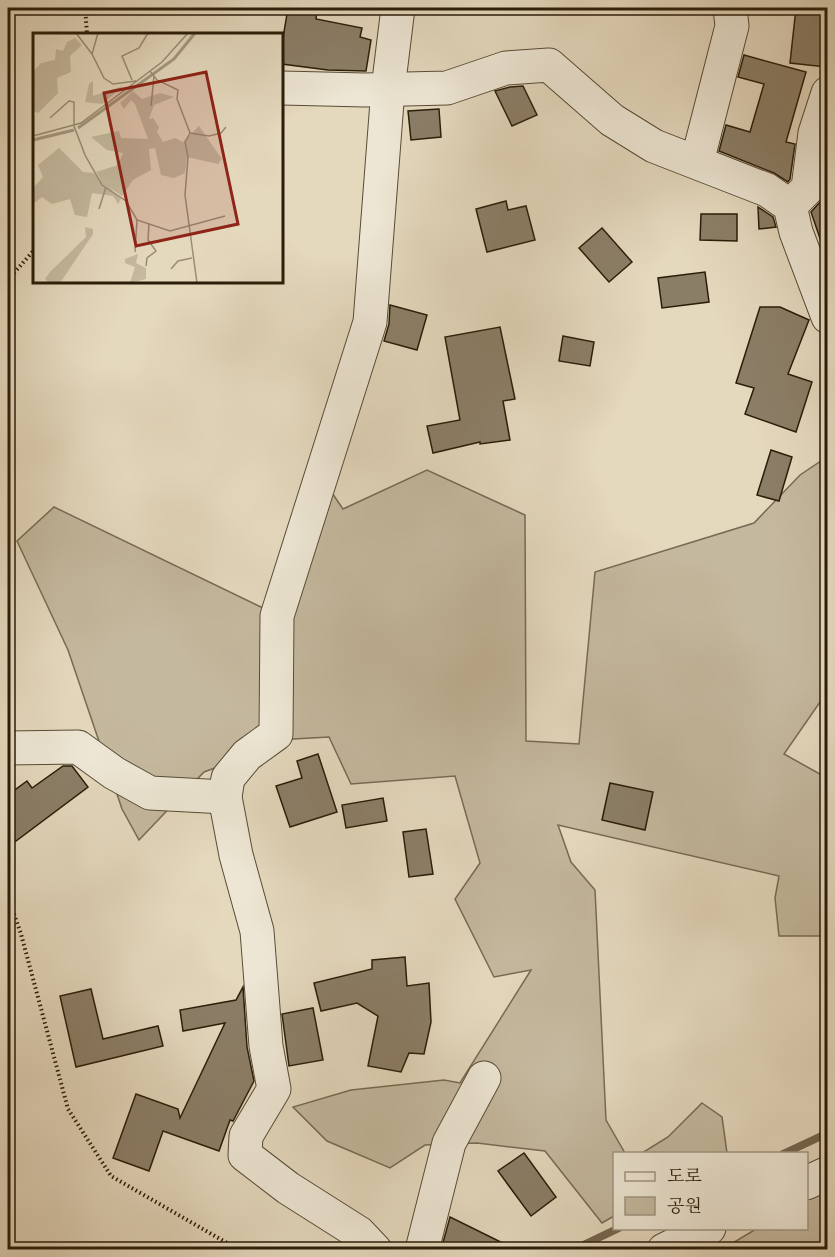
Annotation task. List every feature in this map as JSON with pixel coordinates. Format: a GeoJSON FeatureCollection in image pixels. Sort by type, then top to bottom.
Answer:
{"type":"FeatureCollection","features":[{"type":"Feature","properties":{"kind":"street"},"geometry":{"type":"LineString","coordinates":[[375,1250],[359,1233],[288,1188],[245,1155],[246,1136],[274,1089],[266,1046],[256,930],[236,855],[225,797],[228,778],[247,755],[276,734],[277,616],[370,322],[388,89],[398,8]]}},
{"type":"Feature","properties":{"kind":"street"},"geometry":{"type":"LineString","coordinates":[[696,162],[732,26],[730,8]]}},
{"type":"Feature","properties":{"kind":"street"},"geometry":{"type":"LineString","coordinates":[[284,88],[447,88],[506,68],[549,65],[612,120],[654,146],[767,190],[790,206],[796,232],[828,317]]}},
{"type":"Feature","properties":{"kind":"street"},"geometry":{"type":"LineString","coordinates":[[790,206],[808,188],[815,133],[828,93]]}},
{"type":"Feature","properties":{"kind":"street"},"geometry":{"type":"LineString","coordinates":[[8,748],[78,747],[114,773],[150,793],[225,797]]}},
{"type":"Feature","properties":{"kind":"street"},"geometry":{"type":"LineString","coordinates":[[422,1250],[449,1143],[484,1078]]}},
{"type":"Feature","properties":{"kind":"street"},"geometry":{"type":"LineString","coordinates":[[808,1183],[828,1173]]}},
{"type":"Feature","properties":{"kind":"street"},"geometry":{"type":"LineString","coordinates":[[664,1250],[705,1230]]}},
{"type":"Feature","properties":{"kind":"path"},"geometry":{"type":"LineString","coordinates":[[85,8],[87,33]]}},
{"type":"Feature","properties":{"kind":"path"},"geometry":{"type":"LineString","coordinates":[[8,280],[33,251]]}},
{"type":"Feature","properties":{"kind":"path"},"geometry":{"type":"LineString","coordinates":[[8,269],[13,274]]}},
{"type":"Feature","properties":{"kind":"path"},"geometry":{"type":"LineString","coordinates":[[8,897],[21,934],[68,1109],[111,1176],[239,1250]]}},
{"type":"Feature","properties":{"kind":"green space"},"geometry":{"type":"Polygon","coordinates":[[[827,457],[827,692],[784,754],[827,778],[827,936],[779,936],[775,898],[779,876],[558,825],[571,862],[595,890],[606,1120],[624,1152],[613,1152],[613,1217],[602,1223],[545,1151],[477,1143],[425,1145],[390,1168],[327,1141],[293,1107],[351,1090],[444,1080],[460,1083],[531,970],[494,977],[455,899],[480,863],[455,776],[351,784],[329,737],[293,739],[204,772],[139,840],[122,809],[68,650],[17,541],[54,507],[265,609],[330,490],[343,509],[427,470],[525,515],[526,741],[579,744],[595,572],[754,523],[800,475],[827,457]]]}},
{"type":"Feature","properties":{"kind":"green space"},"geometry":{"type":"Polygon","coordinates":[[[702,1103],[722,1117],[727,1152],[644,1152],[668,1137],[702,1103]]]}},
{"type":"Feature","properties":{"kind":"green space"},"geometry":{"type":"Polygon","coordinates":[[[827,1192],[827,1247],[821,1250],[721,1250],[754,1230],[808,1230],[808,1199],[827,1192]]]}},
{"type":"Feature","properties":{"kind":"building"},"geometry":{"type":"Polygon","coordinates":[[[288,8],[317,8],[316,19],[362,28],[360,37],[371,40],[366,71],[328,70],[284,64],[284,33],[288,8]]]}},
{"type":"Feature","properties":{"kind":"building"},"geometry":{"type":"Polygon","coordinates":[[[796,8],[828,8],[826,67],[790,63],[796,8]]]}},
{"type":"Feature","properties":{"kind":"building"},"geometry":{"type":"Polygon","coordinates":[[[744,55],[806,72],[786,142],[795,144],[788,182],[774,173],[719,151],[726,125],[750,132],[764,84],[738,77],[744,55]]]}},
{"type":"Feature","properties":{"kind":"building"},"geometry":{"type":"Polygon","coordinates":[[[523,86],[537,115],[512,126],[495,91],[523,86]]]}},
{"type":"Feature","properties":{"kind":"building"},"geometry":{"type":"Polygon","coordinates":[[[439,109],[441,137],[411,140],[408,111],[439,109]]]}},
{"type":"Feature","properties":{"kind":"building"},"geometry":{"type":"Polygon","coordinates":[[[828,192],[828,262],[811,212],[828,192]]]}},
{"type":"Feature","properties":{"kind":"building"},"geometry":{"type":"Polygon","coordinates":[[[506,201],[508,210],[526,206],[535,240],[487,252],[476,209],[506,201]]]}},
{"type":"Feature","properties":{"kind":"building"},"geometry":{"type":"Polygon","coordinates":[[[758,207],[773,217],[776,227],[759,229],[758,207]]]}},
{"type":"Feature","properties":{"kind":"building"},"geometry":{"type":"Polygon","coordinates":[[[701,214],[737,214],[737,241],[700,240],[701,214]]]}},
{"type":"Feature","properties":{"kind":"building"},"geometry":{"type":"Polygon","coordinates":[[[602,228],[632,262],[609,282],[579,248],[602,228]]]}},
{"type":"Feature","properties":{"kind":"building"},"geometry":{"type":"Polygon","coordinates":[[[705,272],[709,302],[662,308],[658,278],[705,272]]]}},
{"type":"Feature","properties":{"kind":"building"},"geometry":{"type":"Polygon","coordinates":[[[390,305],[427,315],[417,350],[384,341],[389,324],[390,305]]]}},
{"type":"Feature","properties":{"kind":"building"},"geometry":{"type":"Polygon","coordinates":[[[760,307],[780,307],[809,320],[788,374],[812,382],[796,432],[745,414],[754,388],[736,383],[760,307]]]}},
{"type":"Feature","properties":{"kind":"building"},"geometry":{"type":"Polygon","coordinates":[[[500,327],[515,399],[503,401],[510,440],[480,444],[480,442],[433,453],[427,426],[460,420],[445,337],[500,327]]]}},
{"type":"Feature","properties":{"kind":"building"},"geometry":{"type":"Polygon","coordinates":[[[563,336],[594,342],[590,366],[559,361],[563,336]]]}},
{"type":"Feature","properties":{"kind":"building"},"geometry":{"type":"Polygon","coordinates":[[[771,450],[792,457],[779,501],[757,495],[771,450]]]}},
{"type":"Feature","properties":{"kind":"building"},"geometry":{"type":"Polygon","coordinates":[[[318,754],[337,812],[290,827],[276,786],[302,778],[297,761],[318,754]]]}},
{"type":"Feature","properties":{"kind":"building"},"geometry":{"type":"Polygon","coordinates":[[[63,766],[72,766],[88,787],[8,847],[8,795],[27,781],[32,788],[63,766]]]}},
{"type":"Feature","properties":{"kind":"building"},"geometry":{"type":"Polygon","coordinates":[[[610,783],[653,792],[645,830],[602,820],[610,783]]]}},
{"type":"Feature","properties":{"kind":"building"},"geometry":{"type":"Polygon","coordinates":[[[383,798],[387,821],[346,828],[342,805],[383,798]]]}},
{"type":"Feature","properties":{"kind":"building"},"geometry":{"type":"Polygon","coordinates":[[[426,829],[433,874],[409,877],[403,832],[426,829]]]}},
{"type":"Feature","properties":{"kind":"building"},"geometry":{"type":"Polygon","coordinates":[[[405,957],[407,986],[429,983],[431,1022],[424,1054],[409,1053],[401,1072],[368,1066],[378,1016],[357,1003],[321,1011],[314,983],[372,969],[372,960],[405,957]]]}},
{"type":"Feature","properties":{"kind":"building"},"geometry":{"type":"Polygon","coordinates":[[[243,987],[247,1047],[254,1081],[233,1121],[230,1120],[219,1151],[163,1131],[149,1171],[113,1158],[136,1094],[178,1109],[180,1118],[225,1023],[183,1031],[180,1010],[236,1000],[243,987]]]}},
{"type":"Feature","properties":{"kind":"building"},"geometry":{"type":"Polygon","coordinates":[[[91,989],[103,1039],[158,1026],[163,1046],[76,1067],[60,996],[91,989]]]}},
{"type":"Feature","properties":{"kind":"building"},"geometry":{"type":"Polygon","coordinates":[[[313,1008],[323,1060],[289,1066],[282,1014],[313,1008]]]}},
{"type":"Feature","properties":{"kind":"building"},"geometry":{"type":"Polygon","coordinates":[[[524,1153],[556,1197],[531,1216],[498,1171],[524,1153]]]}},
{"type":"Feature","properties":{"kind":"building"},"geometry":{"type":"Polygon","coordinates":[[[450,1217],[517,1250],[441,1250],[450,1217]]]}},
{"type":"Feature","properties":{"kind":"waterway"},"geometry":{"type":"LineString","coordinates":[[787,1152],[828,1133]]}},
{"type":"Feature","properties":{"kind":"waterway"},"geometry":{"type":"LineString","coordinates":[[573,1250],[615,1230]]}}]}
